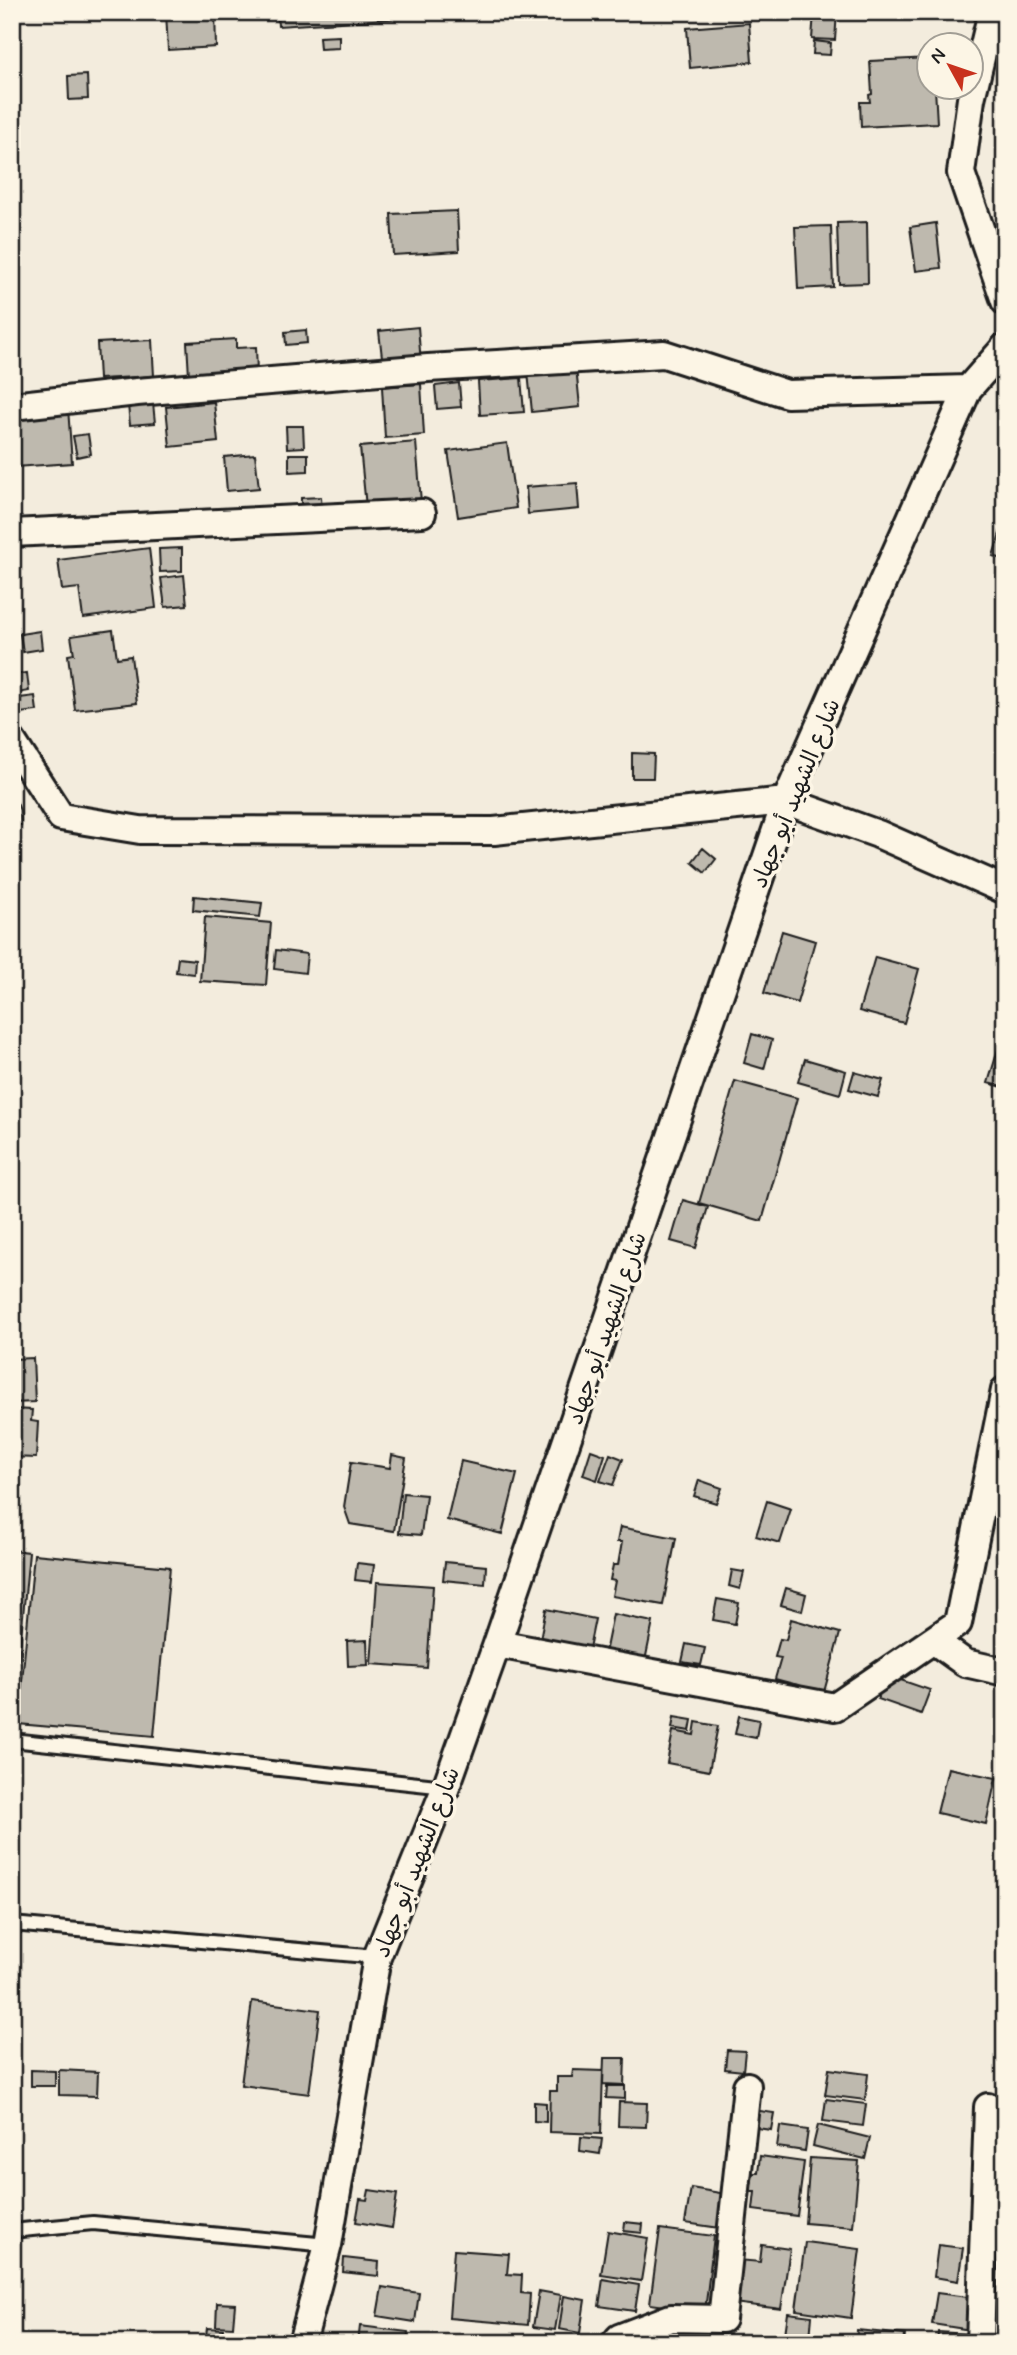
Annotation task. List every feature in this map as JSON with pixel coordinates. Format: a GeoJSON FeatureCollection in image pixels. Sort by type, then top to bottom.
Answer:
{"type":"FeatureCollection","features":[{"type":"Feature","properties":{"kind":"street"},"geometry":{"type":"LineString","coordinates":[[992,12],[971,99],[961,173],[1005,301]]}},
{"type":"Feature","properties":{"kind":"street","name":"شارع الشهيد أبو جهاد"},"geometry":{"type":"LineString","coordinates":[[302,2343],[328,2245],[377,1957],[446,1787],[497,1644],[786,801],[968,389],[1005,346]]}},
{"type":"Feature","properties":{"kind":"street"},"geometry":{"type":"LineString","coordinates":[[12,406],[428,368],[664,354],[787,394],[968,389]]}},
{"type":"Feature","properties":{"kind":"street"},"geometry":{"type":"LineString","coordinates":[[12,533],[422,513]]}},
{"type":"Feature","properties":{"kind":"street"},"geometry":{"type":"LineString","coordinates":[[12,741],[61,817],[140,830],[494,831],[786,801],[878,834],[1005,890]]}},
{"type":"Feature","properties":{"kind":"street"},"geometry":{"type":"LineString","coordinates":[[497,1644],[835,1707],[958,1623],[1005,1390]]}},
{"type":"Feature","properties":{"kind":"street"},"geometry":{"type":"LineString","coordinates":[[933,1640],[965,1663],[1005,1672]]}},
{"type":"Feature","properties":{"kind":"street"},"geometry":{"type":"LineString","coordinates":[[615,2343],[619,2338],[671,2318],[722,2319],[747,2086]]}},
{"type":"Feature","properties":{"kind":"street"},"geometry":{"type":"LineString","coordinates":[[980,2343],[988,2107]]}},
{"type":"Feature","properties":{"kind":"lane"},"geometry":{"type":"LineString","coordinates":[[12,1740],[446,1787]]}},
{"type":"Feature","properties":{"kind":"lane"},"geometry":{"type":"LineString","coordinates":[[12,1924],[377,1957]]}},
{"type":"Feature","properties":{"kind":"lane"},"geometry":{"type":"LineString","coordinates":[[12,2231],[93,2223],[328,2245]]}},
{"type":"Feature","properties":{"kind":"building"},"geometry":{"type":"Polygon","coordinates":[[[12,12],[39,12],[39,14],[12,16],[12,12]]]}},
{"type":"Feature","properties":{"kind":"building"},"geometry":{"type":"Polygon","coordinates":[[[166,12],[215,12],[216,47],[168,50],[166,12]]]}},
{"type":"Feature","properties":{"kind":"building"},"geometry":{"type":"Polygon","coordinates":[[[277,12],[419,12],[419,17],[278,26],[277,12]]]}},
{"type":"Feature","properties":{"kind":"building"},"geometry":{"type":"Polygon","coordinates":[[[814,12],[837,12],[835,40],[812,39],[814,12]]]}},
{"type":"Feature","properties":{"kind":"building"},"geometry":{"type":"Polygon","coordinates":[[[749,23],[752,62],[690,68],[687,28],[749,23]]]}},
{"type":"Feature","properties":{"kind":"building"},"geometry":{"type":"Polygon","coordinates":[[[339,36],[339,48],[320,49],[319,37],[339,36]]]}},
{"type":"Feature","properties":{"kind":"building"},"geometry":{"type":"Polygon","coordinates":[[[814,41],[831,43],[830,55],[813,54],[814,41]]]}},
{"type":"Feature","properties":{"kind":"building"},"geometry":{"type":"Polygon","coordinates":[[[916,59],[916,102],[936,102],[937,123],[861,127],[860,102],[870,102],[869,95],[872,94],[870,61],[916,59]]]}},
{"type":"Feature","properties":{"kind":"building"},"geometry":{"type":"Polygon","coordinates":[[[87,75],[88,99],[69,100],[68,76],[87,75]]]}},
{"type":"Feature","properties":{"kind":"building"},"geometry":{"type":"Polygon","coordinates":[[[457,211],[459,251],[393,255],[391,214],[457,211]]]}},
{"type":"Feature","properties":{"kind":"building"},"geometry":{"type":"Polygon","coordinates":[[[867,222],[868,283],[839,284],[837,223],[867,222]]]}},
{"type":"Feature","properties":{"kind":"building"},"geometry":{"type":"Polygon","coordinates":[[[936,223],[941,268],[916,271],[910,227],[936,223]]]}},
{"type":"Feature","properties":{"kind":"building"},"geometry":{"type":"Polygon","coordinates":[[[831,226],[833,287],[798,289],[795,227],[831,226]]]}},
{"type":"Feature","properties":{"kind":"building"},"geometry":{"type":"Polygon","coordinates":[[[418,327],[421,363],[383,366],[379,331],[418,327]]]}},
{"type":"Feature","properties":{"kind":"building"},"geometry":{"type":"Polygon","coordinates":[[[306,330],[307,343],[286,345],[285,332],[306,330]]]}},
{"type":"Feature","properties":{"kind":"building"},"geometry":{"type":"Polygon","coordinates":[[[236,339],[236,348],[256,347],[257,372],[189,376],[187,342],[236,339]]]}},
{"type":"Feature","properties":{"kind":"building"},"geometry":{"type":"Polygon","coordinates":[[[152,340],[154,376],[99,379],[97,343],[152,340]]]}},
{"type":"Feature","properties":{"kind":"building"},"geometry":{"type":"Polygon","coordinates":[[[576,367],[580,407],[532,412],[528,372],[576,367]]]}},
{"type":"Feature","properties":{"kind":"building"},"geometry":{"type":"Polygon","coordinates":[[[521,378],[524,412],[480,415],[478,381],[521,378]]]}},
{"type":"Feature","properties":{"kind":"building"},"geometry":{"type":"Polygon","coordinates":[[[459,383],[461,407],[437,409],[435,386],[459,383]]]}},
{"type":"Feature","properties":{"kind":"building"},"geometry":{"type":"Polygon","coordinates":[[[421,384],[424,435],[385,438],[382,387],[421,384]]]}},
{"type":"Feature","properties":{"kind":"building"},"geometry":{"type":"Polygon","coordinates":[[[214,402],[218,442],[170,447],[166,407],[214,402]]]}},
{"type":"Feature","properties":{"kind":"building"},"geometry":{"type":"Polygon","coordinates":[[[153,403],[155,423],[130,425],[128,405],[153,403]]]}},
{"type":"Feature","properties":{"kind":"building"},"geometry":{"type":"Polygon","coordinates":[[[68,408],[72,463],[15,467],[12,413],[68,408]]]}},
{"type":"Feature","properties":{"kind":"building"},"geometry":{"type":"Polygon","coordinates":[[[286,426],[303,426],[304,447],[287,448],[286,426]]]}},
{"type":"Feature","properties":{"kind":"building"},"geometry":{"type":"Polygon","coordinates":[[[88,434],[91,454],[77,457],[73,436],[88,434]]]}},
{"type":"Feature","properties":{"kind":"building"},"geometry":{"type":"Polygon","coordinates":[[[416,442],[421,502],[366,507],[360,447],[416,442]]]}},
{"type":"Feature","properties":{"kind":"building"},"geometry":{"type":"Polygon","coordinates":[[[507,443],[516,508],[458,517],[448,451],[507,443]]]}},
{"type":"Feature","properties":{"kind":"building"},"geometry":{"type":"Polygon","coordinates":[[[255,454],[259,488],[227,491],[224,457],[255,454]]]}},
{"type":"Feature","properties":{"kind":"building"},"geometry":{"type":"Polygon","coordinates":[[[289,454],[308,454],[308,471],[289,472],[289,454]]]}},
{"type":"Feature","properties":{"kind":"building"},"geometry":{"type":"Polygon","coordinates":[[[577,483],[579,509],[528,514],[526,487],[577,483]]]}},
{"type":"Feature","properties":{"kind":"building"},"geometry":{"type":"Polygon","coordinates":[[[321,497],[322,514],[301,514],[301,498],[321,497]]]}},
{"type":"Feature","properties":{"kind":"building"},"geometry":{"type":"Polygon","coordinates":[[[1005,517],[1005,560],[993,556],[1005,517]]]}},
{"type":"Feature","properties":{"kind":"building"},"geometry":{"type":"Polygon","coordinates":[[[149,548],[156,608],[83,618],[79,588],[62,590],[58,560],[149,548]]]}},
{"type":"Feature","properties":{"kind":"building"},"geometry":{"type":"Polygon","coordinates":[[[182,548],[182,571],[160,572],[159,549],[182,548]]]}},
{"type":"Feature","properties":{"kind":"building"},"geometry":{"type":"Polygon","coordinates":[[[184,575],[187,605],[165,607],[161,578],[184,575]]]}},
{"type":"Feature","properties":{"kind":"building"},"geometry":{"type":"Polygon","coordinates":[[[113,630],[117,658],[131,656],[137,703],[75,710],[68,655],[74,654],[71,636],[113,630]]]}},
{"type":"Feature","properties":{"kind":"building"},"geometry":{"type":"Polygon","coordinates":[[[40,631],[42,649],[23,652],[20,634],[40,631]]]}},
{"type":"Feature","properties":{"kind":"building"},"geometry":{"type":"Polygon","coordinates":[[[27,673],[29,691],[12,694],[12,675],[27,673]]]}},
{"type":"Feature","properties":{"kind":"building"},"geometry":{"type":"Polygon","coordinates":[[[35,696],[37,711],[12,714],[12,699],[35,696]]]}},
{"type":"Feature","properties":{"kind":"building"},"geometry":{"type":"Polygon","coordinates":[[[632,753],[654,754],[653,778],[632,778],[632,753]]]}},
{"type":"Feature","properties":{"kind":"building"},"geometry":{"type":"Polygon","coordinates":[[[12,792],[20,810],[21,825],[12,825],[12,792]]]}},
{"type":"Feature","properties":{"kind":"building"},"geometry":{"type":"Polygon","coordinates":[[[703,848],[716,859],[705,873],[692,862],[703,848]]]}},
{"type":"Feature","properties":{"kind":"building"},"geometry":{"type":"Polygon","coordinates":[[[194,896],[262,903],[260,917],[193,910],[194,896]]]}},
{"type":"Feature","properties":{"kind":"building"},"geometry":{"type":"Polygon","coordinates":[[[205,917],[271,923],[266,985],[200,981],[205,917]]]}},
{"type":"Feature","properties":{"kind":"building"},"geometry":{"type":"Polygon","coordinates":[[[782,931],[815,941],[797,1003],[764,993],[782,931]]]}},
{"type":"Feature","properties":{"kind":"building"},"geometry":{"type":"Polygon","coordinates":[[[276,950],[307,954],[305,973],[274,969],[276,950]]]}},
{"type":"Feature","properties":{"kind":"building"},"geometry":{"type":"Polygon","coordinates":[[[875,957],[919,969],[904,1023],[859,1011],[875,957]]]}},
{"type":"Feature","properties":{"kind":"building"},"geometry":{"type":"Polygon","coordinates":[[[178,958],[195,960],[194,974],[176,972],[178,958]]]}},
{"type":"Feature","properties":{"kind":"building"},"geometry":{"type":"Polygon","coordinates":[[[1005,1026],[1005,1081],[1003,1087],[988,1083],[1005,1026]]]}},
{"type":"Feature","properties":{"kind":"building"},"geometry":{"type":"Polygon","coordinates":[[[752,1034],[772,1040],[764,1069],[744,1063],[752,1034]]]}},
{"type":"Feature","properties":{"kind":"building"},"geometry":{"type":"Polygon","coordinates":[[[805,1059],[846,1071],[840,1094],[798,1082],[805,1059]]]}},
{"type":"Feature","properties":{"kind":"building"},"geometry":{"type":"Polygon","coordinates":[[[854,1072],[883,1080],[878,1097],[849,1089],[854,1072]]]}},
{"type":"Feature","properties":{"kind":"building"},"geometry":{"type":"Polygon","coordinates":[[[735,1081],[797,1098],[762,1221],[699,1203],[735,1081]]]}},
{"type":"Feature","properties":{"kind":"building"},"geometry":{"type":"Polygon","coordinates":[[[683,1200],[708,1207],[696,1248],[671,1241],[683,1200]]]}},
{"type":"Feature","properties":{"kind":"building"},"geometry":{"type":"Polygon","coordinates":[[[33,1358],[35,1402],[12,1403],[12,1359],[33,1358]]]}},
{"type":"Feature","properties":{"kind":"building"},"geometry":{"type":"Polygon","coordinates":[[[12,1409],[32,1410],[31,1421],[38,1422],[36,1458],[12,1457],[12,1409]]]}},
{"type":"Feature","properties":{"kind":"building"},"geometry":{"type":"Polygon","coordinates":[[[591,1450],[605,1455],[597,1480],[583,1475],[591,1450]]]}},
{"type":"Feature","properties":{"kind":"building"},"geometry":{"type":"Polygon","coordinates":[[[610,1454],[623,1459],[613,1485],[600,1481],[610,1454]]]}},
{"type":"Feature","properties":{"kind":"building"},"geometry":{"type":"Polygon","coordinates":[[[392,1455],[406,1458],[394,1531],[350,1524],[344,1507],[351,1462],[390,1468],[392,1455]]]}},
{"type":"Feature","properties":{"kind":"building"},"geometry":{"type":"Polygon","coordinates":[[[461,1461],[517,1474],[502,1534],[447,1520],[461,1461]]]}},
{"type":"Feature","properties":{"kind":"building"},"geometry":{"type":"Polygon","coordinates":[[[699,1480],[722,1488],[716,1503],[694,1496],[699,1480]]]}},
{"type":"Feature","properties":{"kind":"building"},"geometry":{"type":"Polygon","coordinates":[[[403,1493],[426,1495],[421,1535],[399,1533],[403,1493]]]}},
{"type":"Feature","properties":{"kind":"building"},"geometry":{"type":"Polygon","coordinates":[[[767,1501],[791,1509],[780,1543],[756,1536],[767,1501]]]}},
{"type":"Feature","properties":{"kind":"building"},"geometry":{"type":"Polygon","coordinates":[[[620,1527],[676,1538],[663,1605],[612,1596],[615,1581],[610,1580],[613,1565],[618,1565],[622,1542],[617,1542],[620,1527]]]}},
{"type":"Feature","properties":{"kind":"building"},"geometry":{"type":"Polygon","coordinates":[[[12,1550],[29,1552],[13,1723],[12,1723],[12,1550]]]}},
{"type":"Feature","properties":{"kind":"building"},"geometry":{"type":"Polygon","coordinates":[[[34,1554],[170,1567],[154,1736],[18,1724],[34,1554]]]}},
{"type":"Feature","properties":{"kind":"building"},"geometry":{"type":"Polygon","coordinates":[[[445,1562],[486,1566],[485,1584],[443,1580],[445,1562]]]}},
{"type":"Feature","properties":{"kind":"building"},"geometry":{"type":"Polygon","coordinates":[[[357,1563],[374,1565],[372,1582],[355,1580],[357,1563]]]}},
{"type":"Feature","properties":{"kind":"building"},"geometry":{"type":"Polygon","coordinates":[[[732,1570],[744,1572],[740,1589],[729,1586],[732,1570]]]}},
{"type":"Feature","properties":{"kind":"building"},"geometry":{"type":"Polygon","coordinates":[[[377,1582],[433,1586],[427,1668],[371,1664],[377,1582]]]}},
{"type":"Feature","properties":{"kind":"building"},"geometry":{"type":"Polygon","coordinates":[[[786,1588],[806,1594],[802,1611],[781,1605],[786,1588]]]}},
{"type":"Feature","properties":{"kind":"building"},"geometry":{"type":"Polygon","coordinates":[[[717,1599],[739,1603],[735,1624],[713,1620],[717,1599]]]}},
{"type":"Feature","properties":{"kind":"building"},"geometry":{"type":"Polygon","coordinates":[[[546,1609],[595,1619],[588,1653],[539,1644],[546,1609]]]}},
{"type":"Feature","properties":{"kind":"building"},"geometry":{"type":"Polygon","coordinates":[[[613,1614],[653,1622],[645,1661],[605,1653],[613,1614]]]}},
{"type":"Feature","properties":{"kind":"building"},"geometry":{"type":"Polygon","coordinates":[[[791,1619],[840,1633],[824,1692],[775,1679],[781,1658],[775,1657],[780,1639],[786,1640],[791,1619]]]}},
{"type":"Feature","properties":{"kind":"building"},"geometry":{"type":"Polygon","coordinates":[[[367,1640],[368,1665],[348,1666],[347,1641],[367,1640]]]}},
{"type":"Feature","properties":{"kind":"building"},"geometry":{"type":"Polygon","coordinates":[[[686,1644],[705,1648],[701,1665],[682,1662],[686,1644]]]}},
{"type":"Feature","properties":{"kind":"building"},"geometry":{"type":"Polygon","coordinates":[[[886,1675],[930,1690],[921,1714],[878,1699],[886,1675]]]}},
{"type":"Feature","properties":{"kind":"building"},"geometry":{"type":"Polygon","coordinates":[[[739,1716],[759,1720],[756,1738],[735,1734],[739,1716]]]}},
{"type":"Feature","properties":{"kind":"building"},"geometry":{"type":"Polygon","coordinates":[[[674,1717],[692,1720],[690,1731],[672,1728],[674,1717]]]}},
{"type":"Feature","properties":{"kind":"building"},"geometry":{"type":"Polygon","coordinates":[[[696,1722],[718,1726],[709,1771],[667,1763],[673,1731],[694,1735],[696,1722]]]}},
{"type":"Feature","properties":{"kind":"building"},"geometry":{"type":"Polygon","coordinates":[[[948,1768],[996,1778],[986,1824],[937,1813],[948,1768]]]}},
{"type":"Feature","properties":{"kind":"building"},"geometry":{"type":"Polygon","coordinates":[[[252,2001],[320,2010],[309,2094],[241,2085],[252,2001]]]}},
{"type":"Feature","properties":{"kind":"building"},"geometry":{"type":"Polygon","coordinates":[[[727,2050],[745,2051],[743,2071],[725,2069],[727,2050]]]}},
{"type":"Feature","properties":{"kind":"building"},"geometry":{"type":"Polygon","coordinates":[[[604,2058],[625,2058],[624,2085],[603,2084],[604,2058]]]}},
{"type":"Feature","properties":{"kind":"building"},"geometry":{"type":"Polygon","coordinates":[[[829,2069],[868,2074],[865,2100],[825,2095],[829,2069]]]}},
{"type":"Feature","properties":{"kind":"building"},"geometry":{"type":"Polygon","coordinates":[[[31,2070],[55,2071],[55,2086],[31,2086],[31,2070]]]}},
{"type":"Feature","properties":{"kind":"building"},"geometry":{"type":"Polygon","coordinates":[[[59,2070],[98,2072],[97,2096],[59,2095],[59,2070]]]}},
{"type":"Feature","properties":{"kind":"building"},"geometry":{"type":"Polygon","coordinates":[[[573,2070],[603,2071],[601,2134],[549,2132],[550,2091],[557,2091],[557,2077],[572,2077],[573,2070]]]}},
{"type":"Feature","properties":{"kind":"building"},"geometry":{"type":"Polygon","coordinates":[[[607,2086],[625,2086],[625,2099],[606,2098],[607,2086]]]}},
{"type":"Feature","properties":{"kind":"building"},"geometry":{"type":"Polygon","coordinates":[[[826,2099],[866,2104],[863,2126],[823,2121],[826,2099]]]}},
{"type":"Feature","properties":{"kind":"building"},"geometry":{"type":"Polygon","coordinates":[[[534,2102],[546,2103],[546,2122],[534,2121],[534,2102]]]}},
{"type":"Feature","properties":{"kind":"building"},"geometry":{"type":"Polygon","coordinates":[[[619,2102],[647,2103],[646,2127],[618,2126],[619,2102]]]}},
{"type":"Feature","properties":{"kind":"building"},"geometry":{"type":"Polygon","coordinates":[[[753,2110],[774,2113],[771,2130],[750,2127],[753,2110]]]}},
{"type":"Feature","properties":{"kind":"building"},"geometry":{"type":"Polygon","coordinates":[[[818,2125],[870,2138],[865,2159],[813,2146],[818,2125]]]}},
{"type":"Feature","properties":{"kind":"building"},"geometry":{"type":"Polygon","coordinates":[[[780,2126],[808,2130],[805,2151],[777,2147],[780,2126]]]}},
{"type":"Feature","properties":{"kind":"building"},"geometry":{"type":"Polygon","coordinates":[[[581,2137],[602,2139],[600,2154],[580,2151],[581,2137]]]}},
{"type":"Feature","properties":{"kind":"building"},"geometry":{"type":"Polygon","coordinates":[[[760,2156],[804,2162],[797,2216],[753,2210],[755,2192],[750,2192],[753,2173],[758,2173],[760,2156]]]}},
{"type":"Feature","properties":{"kind":"building"},"geometry":{"type":"Polygon","coordinates":[[[810,2158],[859,2161],[853,2227],[805,2223],[810,2158]]]}},
{"type":"Feature","properties":{"kind":"building"},"geometry":{"type":"Polygon","coordinates":[[[691,2188],[726,2194],[720,2228],[685,2223],[691,2188]]]}},
{"type":"Feature","properties":{"kind":"building"},"geometry":{"type":"Polygon","coordinates":[[[369,2190],[397,2194],[392,2228],[356,2222],[360,2199],[367,2200],[369,2190]]]}},
{"type":"Feature","properties":{"kind":"building"},"geometry":{"type":"Polygon","coordinates":[[[994,2220],[1005,2222],[1005,2242],[991,2240],[994,2220]]]}},
{"type":"Feature","properties":{"kind":"building"},"geometry":{"type":"Polygon","coordinates":[[[625,2222],[643,2224],[642,2233],[624,2231],[625,2222]]]}},
{"type":"Feature","properties":{"kind":"building"},"geometry":{"type":"Polygon","coordinates":[[[660,2229],[714,2236],[705,2311],[650,2304],[660,2229]]]}},
{"type":"Feature","properties":{"kind":"building"},"geometry":{"type":"Polygon","coordinates":[[[608,2231],[648,2238],[641,2281],[601,2275],[608,2231]]]}},
{"type":"Feature","properties":{"kind":"building"},"geometry":{"type":"Polygon","coordinates":[[[805,2242],[860,2249],[851,2318],[796,2310],[805,2242]]]}},
{"type":"Feature","properties":{"kind":"building"},"geometry":{"type":"Polygon","coordinates":[[[762,2245],[790,2249],[781,2309],[733,2303],[739,2260],[760,2262],[762,2245]]]}},
{"type":"Feature","properties":{"kind":"building"},"geometry":{"type":"Polygon","coordinates":[[[938,2245],[963,2248],[958,2281],[934,2277],[938,2245]]]}},
{"type":"Feature","properties":{"kind":"building"},"geometry":{"type":"Polygon","coordinates":[[[454,2250],[509,2254],[507,2274],[522,2275],[521,2293],[530,2294],[528,2325],[449,2318],[454,2250]]]}},
{"type":"Feature","properties":{"kind":"building"},"geometry":{"type":"Polygon","coordinates":[[[344,2258],[379,2262],[378,2276],[343,2272],[344,2258]]]}},
{"type":"Feature","properties":{"kind":"building"},"geometry":{"type":"Polygon","coordinates":[[[603,2279],[639,2285],[635,2311],[599,2306],[603,2279]]]}},
{"type":"Feature","properties":{"kind":"building"},"geometry":{"type":"Polygon","coordinates":[[[382,2287],[419,2293],[415,2322],[377,2316],[382,2287]]]}},
{"type":"Feature","properties":{"kind":"building"},"geometry":{"type":"Polygon","coordinates":[[[539,2291],[561,2295],[555,2330],[533,2327],[539,2291]]]}},
{"type":"Feature","properties":{"kind":"building"},"geometry":{"type":"Polygon","coordinates":[[[937,2293],[975,2298],[971,2330],[932,2324],[937,2293]]]}},
{"type":"Feature","properties":{"kind":"building"},"geometry":{"type":"Polygon","coordinates":[[[564,2296],[585,2300],[580,2333],[559,2329],[564,2296]]]}},
{"type":"Feature","properties":{"kind":"building"},"geometry":{"type":"Polygon","coordinates":[[[217,2303],[235,2304],[233,2327],[216,2326],[217,2303]]]}},
{"type":"Feature","properties":{"kind":"building"},"geometry":{"type":"Polygon","coordinates":[[[788,2313],[812,2316],[810,2338],[785,2334],[788,2313]]]}},
{"type":"Feature","properties":{"kind":"building"},"geometry":{"type":"Polygon","coordinates":[[[360,2326],[408,2332],[407,2343],[358,2343],[360,2326]]]}},
{"type":"Feature","properties":{"kind":"building"},"geometry":{"type":"Polygon","coordinates":[[[207,2328],[223,2329],[222,2343],[205,2343],[207,2328]]]}},
{"type":"Feature","properties":{"kind":"building"},"geometry":{"type":"Polygon","coordinates":[[[857,2330],[905,2335],[904,2343],[856,2343],[857,2330]]]}},
{"type":"Feature","properties":{"kind":"building"},"geometry":{"type":"Polygon","coordinates":[[[938,2332],[967,2334],[966,2343],[937,2343],[938,2332]]]}}]}
